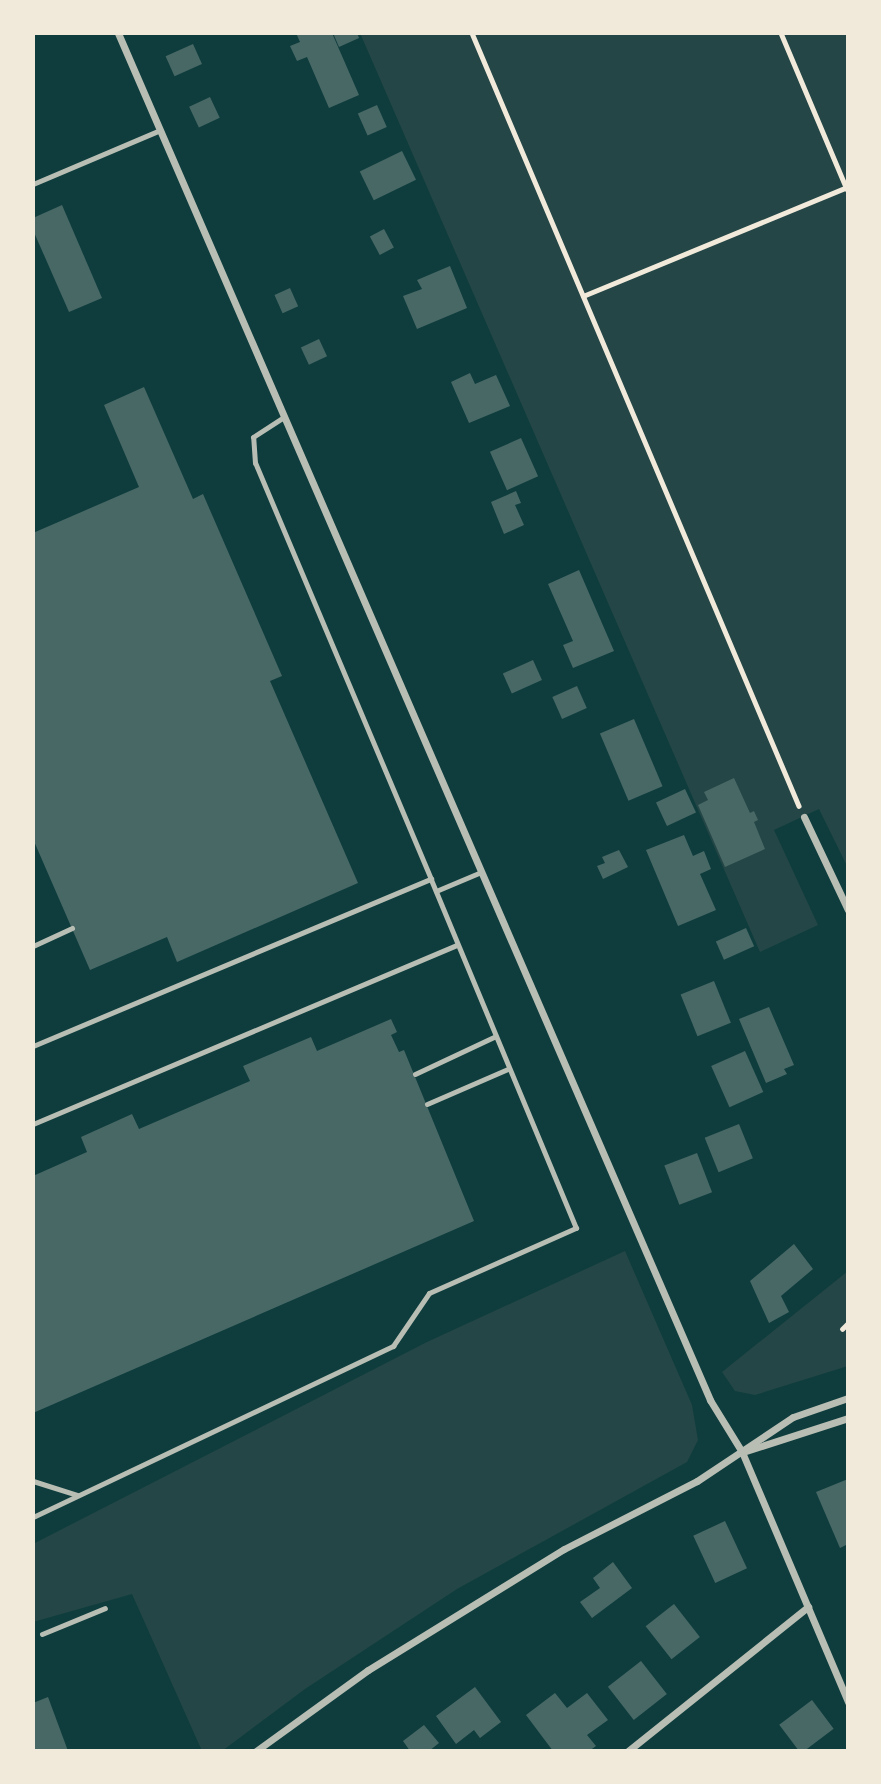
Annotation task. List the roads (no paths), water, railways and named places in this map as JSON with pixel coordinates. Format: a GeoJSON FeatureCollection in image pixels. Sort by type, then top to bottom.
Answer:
{"type":"FeatureCollection","features":[{"type":"Feature","properties":{"kind":"street"},"geometry":{"type":"LineString","coordinates":[[118,33],[710,1400],[742,1452],[848,1702]]}},
{"type":"Feature","properties":{"kind":"street"},"geometry":{"type":"LineString","coordinates":[[804,817],[848,910]]}},
{"type":"Feature","properties":{"kind":"street"},"geometry":{"type":"LineString","coordinates":[[256,1751],[368,1670],[564,1549],[697,1481],[793,1417],[848,1398]]}},
{"type":"Feature","properties":{"kind":"street"},"geometry":{"type":"LineString","coordinates":[[742,1452],[848,1418]]}},
{"type":"Feature","properties":{"kind":"street"},"geometry":{"type":"LineString","coordinates":[[628,1751],[808,1607]]}},
{"type":"Feature","properties":{"kind":"street"},"geometry":{"type":"LineString","coordinates":[[840,1682],[848,1690]]}},
{"type":"Feature","properties":{"kind":"lane"},"geometry":{"type":"LineString","coordinates":[[33,184],[160,130]]}},
{"type":"Feature","properties":{"kind":"lane"},"geometry":{"type":"LineString","coordinates":[[33,1517],[393,1346],[429,1293],[576,1228],[255,463],[253,437],[284,416]]}},
{"type":"Feature","properties":{"kind":"lane"},"geometry":{"type":"LineString","coordinates":[[436,891],[481,872]]}},
{"type":"Feature","properties":{"kind":"lane"},"geometry":{"type":"LineString","coordinates":[[33,1046],[430,879]]}},
{"type":"Feature","properties":{"kind":"lane"},"geometry":{"type":"LineString","coordinates":[[33,946],[72,928]]}},
{"type":"Feature","properties":{"kind":"lane"},"geometry":{"type":"LineString","coordinates":[[33,1124],[456,945]]}},
{"type":"Feature","properties":{"kind":"lane"},"geometry":{"type":"LineString","coordinates":[[415,1074],[494,1037]]}},
{"type":"Feature","properties":{"kind":"lane"},"geometry":{"type":"LineString","coordinates":[[427,1104],[508,1069]]}},
{"type":"Feature","properties":{"kind":"lane"},"geometry":{"type":"LineString","coordinates":[[33,1481],[78,1496]]}},
{"type":"Feature","properties":{"kind":"lane"},"geometry":{"type":"LineString","coordinates":[[42,1634],[105,1608]]}}]}
